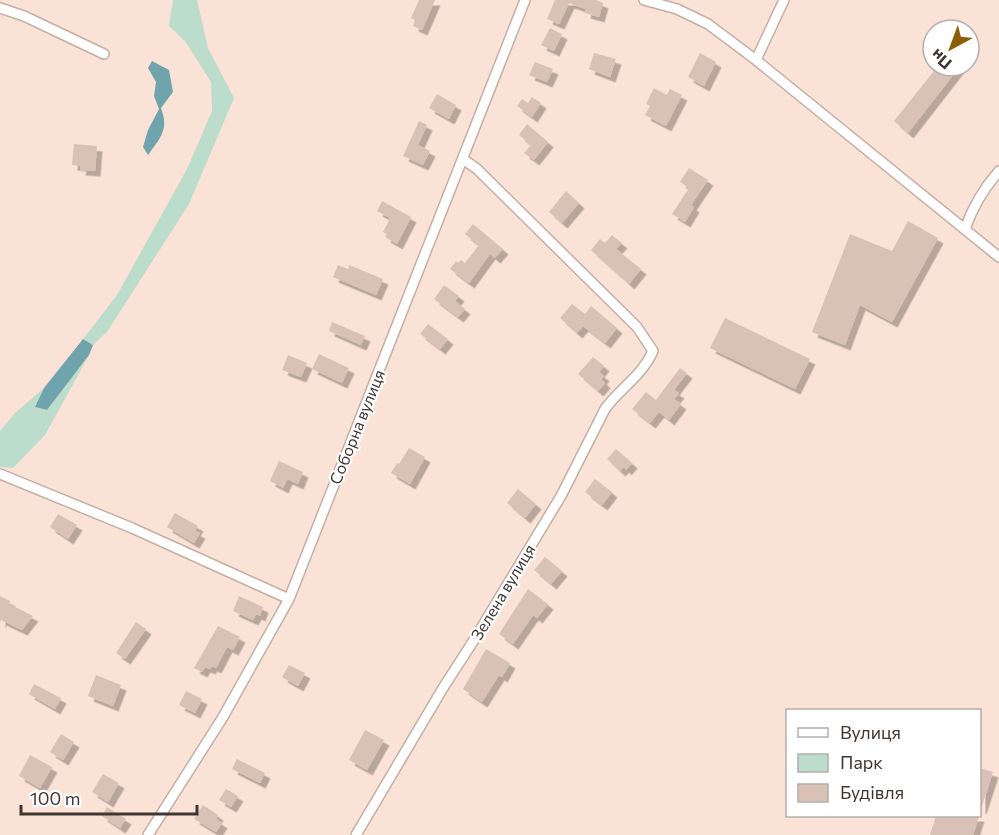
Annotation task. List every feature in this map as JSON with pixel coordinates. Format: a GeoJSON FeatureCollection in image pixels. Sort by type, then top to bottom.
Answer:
{"type":"FeatureCollection","features":[{"type":"Feature","properties":{"kind":"street","name":"Соборна вулиця"},"geometry":{"type":"LineString","coordinates":[[148,835],[224,717],[289,599],[525,0]]}},
{"type":"Feature","properties":{"kind":"street"},"geometry":{"type":"LineString","coordinates":[[644,0],[677,9],[697,18],[756,60],[999,257]]}},
{"type":"Feature","properties":{"kind":"street"},"geometry":{"type":"LineString","coordinates":[[756,60],[784,0]]}},
{"type":"Feature","properties":{"kind":"street"},"geometry":{"type":"LineString","coordinates":[[0,8],[24,16],[104,54]]}},
{"type":"Feature","properties":{"kind":"street","name":"Зелена вулиця"},"geometry":{"type":"LineString","coordinates":[[356,835],[561,496],[611,400],[640,373],[652,351],[637,327],[477,169],[463,159]]}},
{"type":"Feature","properties":{"kind":"street"},"geometry":{"type":"LineString","coordinates":[[966,229],[971,212],[982,190],[999,171]]}},
{"type":"Feature","properties":{"kind":"street"},"geometry":{"type":"LineString","coordinates":[[0,474],[132,528],[289,599]]}},
{"type":"Feature","properties":{"kind":"green space"},"geometry":{"type":"Polygon","coordinates":[[[173,0],[197,0],[208,48],[234,98],[189,204],[107,332],[93,345],[83,339],[117,295],[187,169],[212,111],[211,82],[185,41],[169,26],[173,0]]]}},
{"type":"Feature","properties":{"kind":"green space"},"geometry":{"type":"Polygon","coordinates":[[[89,355],[45,435],[13,468],[0,467],[0,431],[15,413],[44,388],[35,407],[47,410],[89,355]]]}},
{"type":"Feature","properties":{"kind":"water"},"geometry":{"type":"Polygon","coordinates":[[[152,61],[169,70],[173,92],[161,108],[164,128],[148,155],[143,147],[148,130],[159,109],[154,96],[156,82],[148,68],[152,61]]]}},
{"type":"Feature","properties":{"kind":"water"},"geometry":{"type":"Polygon","coordinates":[[[83,339],[93,345],[89,355],[47,410],[35,407],[44,388],[83,339]]]}},
{"type":"Feature","properties":{"kind":"building"},"geometry":{"type":"Polygon","coordinates":[[[419,0],[435,0],[422,30],[413,26],[415,20],[411,18],[419,0]]]}},
{"type":"Feature","properties":{"kind":"building"},"geometry":{"type":"Polygon","coordinates":[[[555,0],[596,0],[603,3],[599,17],[585,13],[586,9],[569,3],[559,24],[547,19],[555,0]]]}},
{"type":"Feature","properties":{"kind":"building"},"geometry":{"type":"Polygon","coordinates":[[[550,28],[562,34],[554,51],[541,45],[550,28]]]}},
{"type":"Feature","properties":{"kind":"building"},"geometry":{"type":"Polygon","coordinates":[[[594,53],[616,59],[610,77],[589,69],[594,53]]]}},
{"type":"Feature","properties":{"kind":"building"},"geometry":{"type":"Polygon","coordinates":[[[700,53],[716,62],[704,86],[688,77],[700,53]]]}},
{"type":"Feature","properties":{"kind":"building"},"geometry":{"type":"Polygon","coordinates":[[[535,62],[553,69],[547,82],[529,75],[535,62]]]}},
{"type":"Feature","properties":{"kind":"building"},"geometry":{"type":"Polygon","coordinates":[[[928,78],[951,78],[908,133],[894,121],[928,78]]]}},
{"type":"Feature","properties":{"kind":"building"},"geometry":{"type":"Polygon","coordinates":[[[654,88],[667,95],[670,89],[682,95],[666,126],[645,115],[650,106],[646,104],[654,88]]]}},
{"type":"Feature","properties":{"kind":"building"},"geometry":{"type":"Polygon","coordinates":[[[437,94],[456,105],[449,119],[429,108],[437,94]]]}},
{"type":"Feature","properties":{"kind":"building"},"geometry":{"type":"Polygon","coordinates":[[[532,97],[541,103],[532,117],[517,106],[522,99],[528,103],[532,97]]]}},
{"type":"Feature","properties":{"kind":"building"},"geometry":{"type":"Polygon","coordinates":[[[419,121],[427,125],[418,145],[430,151],[423,165],[403,156],[419,121]]]}},
{"type":"Feature","properties":{"kind":"building"},"geometry":{"type":"Polygon","coordinates":[[[527,124],[548,142],[534,160],[524,153],[531,145],[519,135],[527,124]]]}},
{"type":"Feature","properties":{"kind":"building"},"geometry":{"type":"Polygon","coordinates":[[[74,144],[97,146],[95,171],[80,170],[81,166],[72,165],[74,144]]]}},
{"type":"Feature","properties":{"kind":"building"},"geometry":{"type":"Polygon","coordinates":[[[689,168],[708,180],[691,205],[694,207],[685,222],[672,214],[689,188],[680,182],[689,168]]]}},
{"type":"Feature","properties":{"kind":"building"},"geometry":{"type":"Polygon","coordinates":[[[566,191],[579,203],[562,223],[549,212],[566,191]]]}},
{"type":"Feature","properties":{"kind":"building"},"geometry":{"type":"Polygon","coordinates":[[[382,201],[411,217],[397,244],[385,237],[387,234],[383,232],[390,218],[377,211],[382,201]]]}},
{"type":"Feature","properties":{"kind":"building"},"geometry":{"type":"Polygon","coordinates":[[[908,221],[938,238],[892,322],[860,305],[845,345],[812,332],[850,234],[892,251],[908,221]]]}},
{"type":"Feature","properties":{"kind":"building"},"geometry":{"type":"Polygon","coordinates":[[[473,224],[503,249],[495,258],[490,254],[469,283],[450,269],[456,261],[458,263],[461,260],[465,263],[479,245],[465,234],[473,224]]]}},
{"type":"Feature","properties":{"kind":"building"},"geometry":{"type":"Polygon","coordinates":[[[612,235],[622,243],[616,249],[641,269],[629,284],[591,250],[600,239],[605,243],[612,235]]]}},
{"type":"Feature","properties":{"kind":"building"},"geometry":{"type":"Polygon","coordinates":[[[338,265],[348,269],[349,265],[383,279],[376,295],[333,277],[338,265]]]}},
{"type":"Feature","properties":{"kind":"building"},"geometry":{"type":"Polygon","coordinates":[[[444,285],[459,296],[455,301],[465,309],[458,317],[434,299],[444,285]]]}},
{"type":"Feature","properties":{"kind":"building"},"geometry":{"type":"Polygon","coordinates":[[[572,304],[585,314],[591,306],[617,328],[605,343],[583,326],[577,333],[560,318],[572,304]]]}},
{"type":"Feature","properties":{"kind":"building"},"geometry":{"type":"Polygon","coordinates":[[[725,318],[810,359],[795,389],[710,348],[725,318]]]}},
{"type":"Feature","properties":{"kind":"building"},"geometry":{"type":"Polygon","coordinates":[[[332,322],[365,336],[361,345],[329,331],[332,322]]]}},
{"type":"Feature","properties":{"kind":"building"},"geometry":{"type":"Polygon","coordinates":[[[428,324],[448,339],[440,349],[420,334],[428,324]]]}},
{"type":"Feature","properties":{"kind":"building"},"geometry":{"type":"Polygon","coordinates":[[[319,354],[349,368],[342,383],[312,369],[319,354]]]}},
{"type":"Feature","properties":{"kind":"building"},"geometry":{"type":"Polygon","coordinates":[[[288,355],[307,363],[301,377],[282,370],[288,355]]]}},
{"type":"Feature","properties":{"kind":"building"},"geometry":{"type":"Polygon","coordinates":[[[593,357],[604,366],[599,372],[604,376],[601,379],[605,383],[598,391],[578,374],[593,357]]]}},
{"type":"Feature","properties":{"kind":"building"},"geometry":{"type":"Polygon","coordinates":[[[680,368],[687,373],[674,390],[679,393],[674,399],[681,404],[669,420],[659,412],[650,423],[632,409],[646,392],[656,400],[680,368]]]}},
{"type":"Feature","properties":{"kind":"building"},"geometry":{"type":"Polygon","coordinates":[[[409,448],[425,457],[410,484],[391,473],[409,448]]]}},
{"type":"Feature","properties":{"kind":"building"},"geometry":{"type":"Polygon","coordinates":[[[616,449],[632,463],[626,470],[624,467],[620,471],[607,459],[616,449]]]}},
{"type":"Feature","properties":{"kind":"building"},"geometry":{"type":"Polygon","coordinates":[[[279,461],[303,472],[298,484],[287,479],[283,488],[270,481],[279,461]]]}},
{"type":"Feature","properties":{"kind":"building"},"geometry":{"type":"Polygon","coordinates":[[[595,479],[612,492],[602,505],[585,492],[595,479]]]}},
{"type":"Feature","properties":{"kind":"building"},"geometry":{"type":"Polygon","coordinates":[[[518,489],[536,504],[525,518],[507,503],[518,489]]]}},
{"type":"Feature","properties":{"kind":"building"},"geometry":{"type":"Polygon","coordinates":[[[175,513],[198,526],[195,531],[200,533],[194,543],[167,527],[175,513]]]}},
{"type":"Feature","properties":{"kind":"building"},"geometry":{"type":"Polygon","coordinates":[[[58,514],[77,525],[68,539],[50,527],[58,514]]]}},
{"type":"Feature","properties":{"kind":"building"},"geometry":{"type":"Polygon","coordinates":[[[545,557],[562,571],[551,584],[534,570],[545,557]]]}},
{"type":"Feature","properties":{"kind":"building"},"geometry":{"type":"Polygon","coordinates":[[[528,589],[548,604],[537,618],[533,615],[513,644],[499,634],[528,589]]]}},
{"type":"Feature","properties":{"kind":"building"},"geometry":{"type":"Polygon","coordinates":[[[0,596],[10,601],[9,604],[33,616],[22,630],[1,620],[0,623],[0,596]]]}},
{"type":"Feature","properties":{"kind":"building"},"geometry":{"type":"Polygon","coordinates":[[[239,596],[263,607],[260,616],[256,614],[253,620],[233,611],[239,596]]]}},
{"type":"Feature","properties":{"kind":"building"},"geometry":{"type":"Polygon","coordinates":[[[136,622],[146,629],[125,659],[116,653],[136,622]]]}},
{"type":"Feature","properties":{"kind":"building"},"geometry":{"type":"Polygon","coordinates":[[[218,626],[240,637],[233,650],[227,647],[216,668],[205,667],[202,672],[194,668],[218,626]]]}},
{"type":"Feature","properties":{"kind":"building"},"geometry":{"type":"Polygon","coordinates":[[[486,649],[510,663],[502,677],[499,675],[482,702],[463,689],[486,649]]]}},
{"type":"Feature","properties":{"kind":"building"},"geometry":{"type":"Polygon","coordinates":[[[289,665],[305,673],[298,686],[282,677],[289,665]]]}},
{"type":"Feature","properties":{"kind":"building"},"geometry":{"type":"Polygon","coordinates":[[[96,675],[121,685],[113,706],[88,696],[96,675]]]}},
{"type":"Feature","properties":{"kind":"building"},"geometry":{"type":"Polygon","coordinates":[[[34,684],[61,698],[55,709],[29,694],[34,684]]]}},
{"type":"Feature","properties":{"kind":"building"},"geometry":{"type":"Polygon","coordinates":[[[186,691],[202,699],[195,713],[179,705],[186,691]]]}},
{"type":"Feature","properties":{"kind":"building"},"geometry":{"type":"Polygon","coordinates":[[[365,730],[384,740],[367,770],[349,760],[365,730]]]}},
{"type":"Feature","properties":{"kind":"building"},"geometry":{"type":"Polygon","coordinates":[[[61,734],[74,742],[63,760],[50,752],[61,734]]]}},
{"type":"Feature","properties":{"kind":"building"},"geometry":{"type":"Polygon","coordinates":[[[30,755],[52,767],[40,788],[19,776],[30,755]]]}},
{"type":"Feature","properties":{"kind":"building"},"geometry":{"type":"Polygon","coordinates":[[[237,759],[265,773],[260,783],[232,769],[237,759]]]}},
{"type":"Feature","properties":{"kind":"building"},"geometry":{"type":"Polygon","coordinates":[[[981,768],[993,772],[981,809],[981,768]]]}},
{"type":"Feature","properties":{"kind":"building"},"geometry":{"type":"Polygon","coordinates":[[[103,774],[119,783],[108,802],[92,792],[103,774]]]}},
{"type":"Feature","properties":{"kind":"building"},"geometry":{"type":"Polygon","coordinates":[[[226,789],[238,796],[231,807],[219,800],[226,789]]]}},
{"type":"Feature","properties":{"kind":"building"},"geometry":{"type":"Polygon","coordinates":[[[203,805],[218,815],[216,819],[222,823],[216,832],[194,819],[203,805]]]}},
{"type":"Feature","properties":{"kind":"building"},"geometry":{"type":"Polygon","coordinates":[[[107,807],[126,819],[120,828],[102,816],[107,807]]]}},
{"type":"Feature","properties":{"kind":"building"},"geometry":{"type":"Polygon","coordinates":[[[936,817],[979,817],[973,835],[930,835],[936,817]]]}}]}
